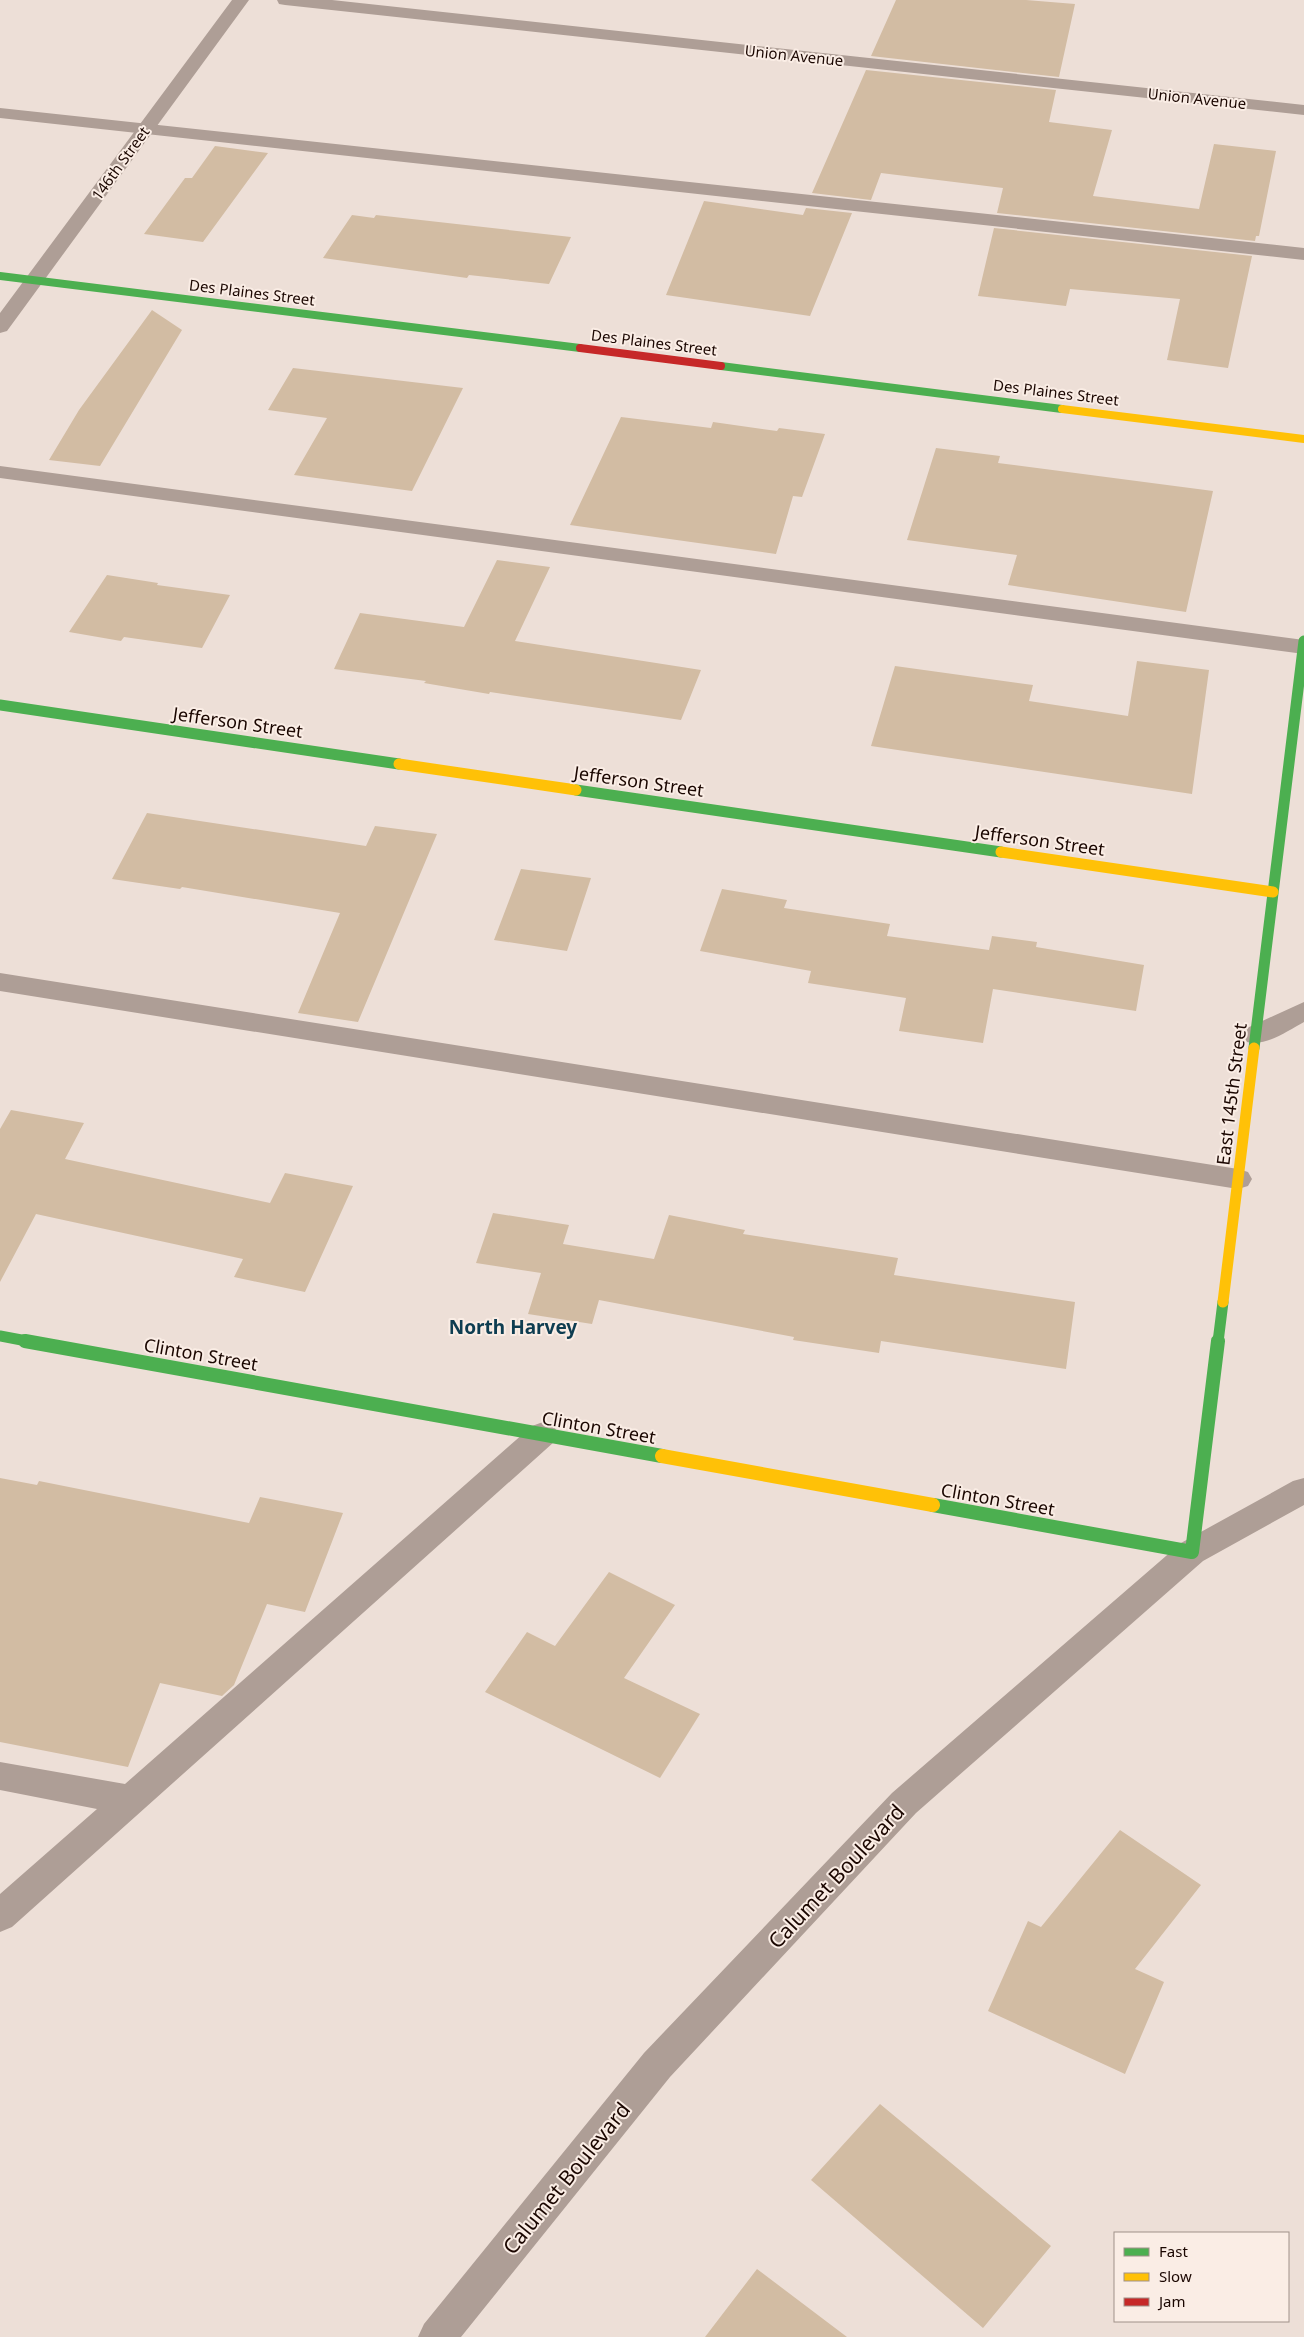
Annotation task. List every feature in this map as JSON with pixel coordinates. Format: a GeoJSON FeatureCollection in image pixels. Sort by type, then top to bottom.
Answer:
{"type":"FeatureCollection","features":[{"type":"Feature","properties":{"kind":"street","name":"146th Street"},"geometry":{"type":"LineString","coordinates":[[0,327],[241,0]]}},
{"type":"Feature","properties":{"kind":"street","name":"Union Avenue"},"geometry":{"type":"LineString","coordinates":[[285,0],[1304,110]]}},
{"type":"Feature","properties":{"kind":"street"},"geometry":{"type":"LineString","coordinates":[[0,113],[1304,254]]}},
{"type":"Feature","properties":{"kind":"street","name":"Des Plaines Street"},"geometry":{"type":"LineString","coordinates":[[0,276],[1304,439]]}},
{"type":"Feature","properties":{"kind":"street"},"geometry":{"type":"LineString","coordinates":[[0,472],[1304,646]]}},
{"type":"Feature","properties":{"kind":"street","name":"East 145th Street"},"geometry":{"type":"LineString","coordinates":[[1192,1552],[1304,641]]}},
{"type":"Feature","properties":{"kind":"street","name":"Jefferson Street"},"geometry":{"type":"LineString","coordinates":[[0,705],[1273,892]]}},
{"type":"Feature","properties":{"kind":"street"},"geometry":{"type":"LineString","coordinates":[[0,982],[1238,1179]]}},
{"type":"Feature","properties":{"kind":"street"},"geometry":{"type":"LineString","coordinates":[[1256,1034],[1304,1012]]}},
{"type":"Feature","properties":{"kind":"street","name":"Clinton Street"},"geometry":{"type":"LineString","coordinates":[[0,1336],[1192,1552]]}},
{"type":"Feature","properties":{"kind":"street"},"geometry":{"type":"LineString","coordinates":[[0,1916],[543,1434]]}},
{"type":"Feature","properties":{"kind":"street","name":"Calumet Boulevard"},"geometry":{"type":"LineString","coordinates":[[437,2337],[657,2065],[904,1803],[1192,1552],[1304,1490]]}},
{"type":"Feature","properties":{"kind":"street"},"geometry":{"type":"LineString","coordinates":[[0,1776],[130,1800]]}},
{"type":"Feature","properties":{"kind":"building"},"geometry":{"type":"Polygon","coordinates":[[[896,0],[1026,0],[1075,4],[1059,77],[871,56],[896,0]]]}},
{"type":"Feature","properties":{"kind":"building"},"geometry":{"type":"Polygon","coordinates":[[[866,70],[1056,90],[1049,122],[1112,130],[1093,196],[1199,209],[1214,144],[1276,151],[1259,236],[1256,236],[1255,241],[997,213],[1003,188],[881,173],[871,200],[812,193],[866,70]]]}},
{"type":"Feature","properties":{"kind":"building"},"geometry":{"type":"Polygon","coordinates":[[[215,146],[268,153],[203,242],[144,234],[185,178],[192,178],[215,146]]]}},
{"type":"Feature","properties":{"kind":"building"},"geometry":{"type":"Polygon","coordinates":[[[704,201],[803,215],[806,208],[852,213],[810,316],[666,295],[704,201]]]}},
{"type":"Feature","properties":{"kind":"building"},"geometry":{"type":"Polygon","coordinates":[[[352,215],[374,218],[376,215],[571,237],[549,284],[469,275],[467,278],[323,258],[352,215]]]}},
{"type":"Feature","properties":{"kind":"building"},"geometry":{"type":"Polygon","coordinates":[[[994,228],[1252,256],[1228,368],[1167,360],[1180,299],[1070,289],[1066,306],[978,296],[994,228]]]}},
{"type":"Feature","properties":{"kind":"building"},"geometry":{"type":"Polygon","coordinates":[[[152,310],[182,330],[100,466],[49,460],[79,410],[152,310]]]}},
{"type":"Feature","properties":{"kind":"building"},"geometry":{"type":"Polygon","coordinates":[[[293,368],[463,388],[412,491],[294,475],[327,418],[268,410],[293,368]]]}},
{"type":"Feature","properties":{"kind":"building"},"geometry":{"type":"Polygon","coordinates":[[[621,417],[711,428],[713,422],[777,431],[779,428],[825,434],[802,497],[793,496],[776,554],[570,525],[621,417]]]}},
{"type":"Feature","properties":{"kind":"building"},"geometry":{"type":"Polygon","coordinates":[[[936,448],[1000,456],[998,463],[1213,491],[1186,612],[1008,585],[1017,555],[907,540],[936,448]]]}},
{"type":"Feature","properties":{"kind":"building"},"geometry":{"type":"Polygon","coordinates":[[[497,560],[550,567],[515,641],[701,670],[681,720],[490,692],[489,694],[424,683],[426,681],[334,669],[360,613],[464,627],[497,560]]]}},
{"type":"Feature","properties":{"kind":"building"},"geometry":{"type":"Polygon","coordinates":[[[107,575],[158,583],[157,585],[230,595],[202,648],[124,637],[121,641],[69,632],[107,575]]]}},
{"type":"Feature","properties":{"kind":"building"},"geometry":{"type":"Polygon","coordinates":[[[1137,661],[1209,670],[1192,794],[871,746],[895,666],[1033,685],[1029,701],[1128,716],[1137,661]]]}},
{"type":"Feature","properties":{"kind":"building"},"geometry":{"type":"Polygon","coordinates":[[[147,813],[366,846],[375,826],[437,834],[358,1022],[298,1013],[340,913],[182,887],[180,889],[112,879],[147,813]]]}},
{"type":"Feature","properties":{"kind":"building"},"geometry":{"type":"Polygon","coordinates":[[[521,869],[591,878],[567,951],[494,940],[521,869]]]}},
{"type":"Feature","properties":{"kind":"building"},"geometry":{"type":"Polygon","coordinates":[[[722,889],[787,900],[784,908],[890,924],[887,936],[989,950],[992,936],[1037,942],[1036,947],[1144,965],[1136,1011],[993,989],[983,1043],[899,1031],[906,998],[808,983],[811,971],[700,951],[722,889]]]}},
{"type":"Feature","properties":{"kind":"building"},"geometry":{"type":"Polygon","coordinates":[[[11,1110],[84,1123],[65,1159],[270,1203],[285,1173],[353,1186],[305,1292],[234,1277],[243,1259],[36,1214],[0,1282],[0,1129],[11,1110]]]}},
{"type":"Feature","properties":{"kind":"building"},"geometry":{"type":"Polygon","coordinates":[[[493,1213],[569,1225],[563,1244],[654,1259],[669,1215],[745,1230],[743,1234],[898,1258],[894,1275],[1075,1302],[1066,1369],[881,1341],[879,1353],[793,1340],[794,1337],[599,1300],[592,1324],[528,1314],[541,1273],[476,1263],[493,1213]]]}},
{"type":"Feature","properties":{"kind":"building"},"geometry":{"type":"Polygon","coordinates":[[[0,1478],[37,1485],[39,1481],[249,1523],[260,1497],[343,1513],[305,1612],[267,1604],[234,1685],[222,1696],[160,1683],[128,1767],[0,1742],[0,1478]]]}},
{"type":"Feature","properties":{"kind":"building"},"geometry":{"type":"Polygon","coordinates":[[[609,1572],[675,1605],[624,1678],[700,1714],[660,1778],[485,1692],[527,1632],[555,1646],[609,1572]]]}},
{"type":"Feature","properties":{"kind":"building"},"geometry":{"type":"Polygon","coordinates":[[[1120,1830],[1201,1885],[1135,1969],[1164,1982],[1125,2074],[988,2011],[1028,1921],[1041,1927],[1120,1830]]]}},
{"type":"Feature","properties":{"kind":"building"},"geometry":{"type":"Polygon","coordinates":[[[880,2104],[1051,2246],[983,2328],[811,2180],[880,2104]]]}},
{"type":"Feature","properties":{"kind":"building"},"geometry":{"type":"Polygon","coordinates":[[[757,2269],[847,2337],[705,2337],[757,2269]]]}},
{"type":"Feature","properties":{"kind":"traffic: fast"},"geometry":{"type":"LineString","coordinates":[[0,276],[580,348]]}},
{"type":"Feature","properties":{"kind":"traffic: fast"},"geometry":{"type":"LineString","coordinates":[[721,366],[1062,409]]}},
{"type":"Feature","properties":{"kind":"traffic: fast"},"geometry":{"type":"LineString","coordinates":[[1254,1048],[1304,641]]}},
{"type":"Feature","properties":{"kind":"traffic: fast"},"geometry":{"type":"LineString","coordinates":[[0,705],[399,764]]}},
{"type":"Feature","properties":{"kind":"traffic: fast"},"geometry":{"type":"LineString","coordinates":[[576,790],[1001,852]]}},
{"type":"Feature","properties":{"kind":"traffic: fast"},"geometry":{"type":"LineString","coordinates":[[933,1505],[1192,1552],[1223,1302]]}},
{"type":"Feature","properties":{"kind":"traffic: fast"},"geometry":{"type":"LineString","coordinates":[[0,1336],[662,1456]]}},
{"type":"Feature","properties":{"kind":"traffic: slow"},"geometry":{"type":"LineString","coordinates":[[1062,409],[1304,439]]}},
{"type":"Feature","properties":{"kind":"traffic: slow"},"geometry":{"type":"LineString","coordinates":[[399,764],[576,790]]}},
{"type":"Feature","properties":{"kind":"traffic: slow"},"geometry":{"type":"LineString","coordinates":[[1001,852],[1273,892]]}},
{"type":"Feature","properties":{"kind":"traffic: slow"},"geometry":{"type":"LineString","coordinates":[[1223,1302],[1254,1048]]}},
{"type":"Feature","properties":{"kind":"traffic: slow"},"geometry":{"type":"LineString","coordinates":[[662,1456],[933,1505]]}},
{"type":"Feature","properties":{"kind":"traffic: jam"},"geometry":{"type":"LineString","coordinates":[[580,348],[721,366]]}},
{"type":"Feature","properties":{"kind":"district","name":"North Harvey"},"geometry":{"type":"Point","coordinates":[513,1327]}}]}
